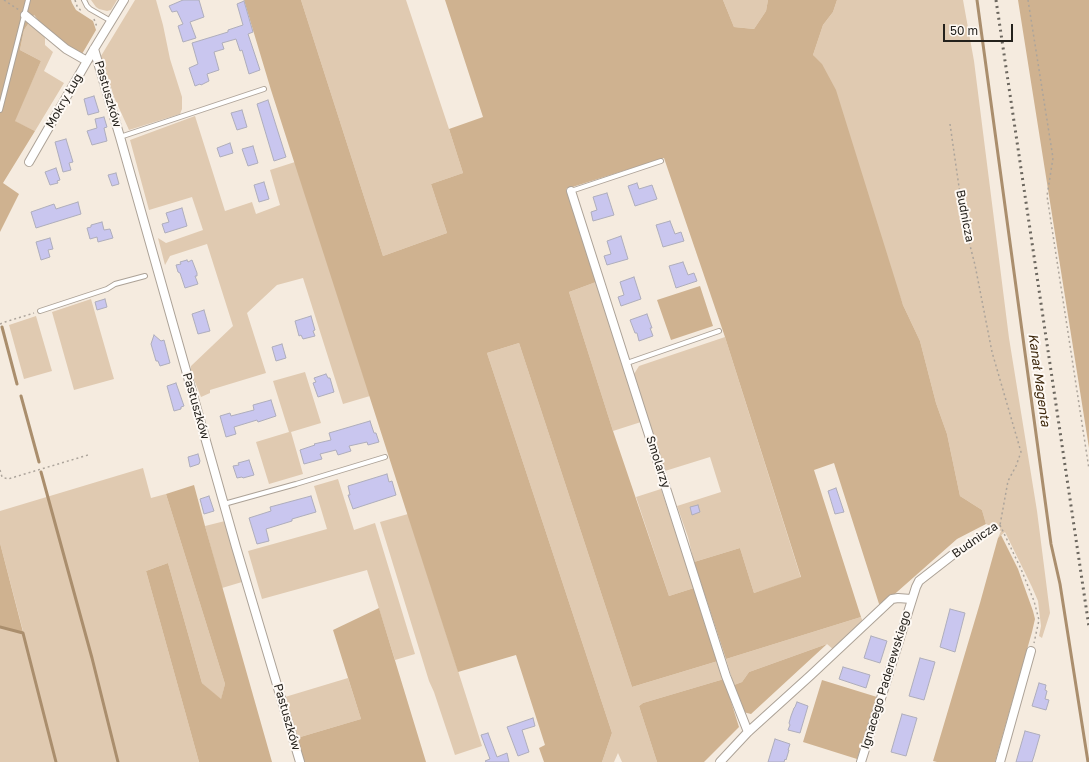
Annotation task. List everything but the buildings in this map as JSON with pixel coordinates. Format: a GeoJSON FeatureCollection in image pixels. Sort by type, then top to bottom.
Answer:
{"type":"FeatureCollection","features":[{"type":"Feature","properties":{"kind":"street","name":"Mokry Ług"},"geometry":{"type":"LineString","coordinates":[[29,162],[124,0]]}},
{"type":"Feature","properties":{"kind":"street"},"geometry":{"type":"LineString","coordinates":[[25,14],[66,49],[87,61]]}},
{"type":"Feature","properties":{"kind":"street","name":"Pastuszków"},"geometry":{"type":"LineString","coordinates":[[94,49],[236,547],[300,762]]}},
{"type":"Feature","properties":{"kind":"street","name":"Smolarzy"},"geometry":{"type":"LineString","coordinates":[[572,191],[726,676],[748,732]]}},
{"type":"Feature","properties":{"kind":"street","name":"Budnicza"},"geometry":{"type":"LineString","coordinates":[[911,599],[919,581],[955,553]]}},
{"type":"Feature","properties":{"kind":"street"},"geometry":{"type":"LineString","coordinates":[[723,760],[748,732],[892,599],[911,599]]}},
{"type":"Feature","properties":{"kind":"street","name":"Ignacego Paderewskiego"},"geometry":{"type":"LineString","coordinates":[[862,762],[911,599]]}},
{"type":"Feature","properties":{"kind":"street"},"geometry":{"type":"LineString","coordinates":[[1000,762],[1031,651]]}},
{"type":"Feature","properties":{"kind":"lane"},"geometry":{"type":"LineString","coordinates":[[0,110],[28,0]]}},
{"type":"Feature","properties":{"kind":"lane"},"geometry":{"type":"LineString","coordinates":[[84,0],[90,9],[111,20]]}},
{"type":"Feature","properties":{"kind":"lane"},"geometry":{"type":"LineString","coordinates":[[120,137],[264,89]]}},
{"type":"Feature","properties":{"kind":"lane"},"geometry":{"type":"LineString","coordinates":[[572,191],[661,161]]}},
{"type":"Feature","properties":{"kind":"lane"},"geometry":{"type":"LineString","coordinates":[[40,311],[107,289],[115,284],[145,276]]}},
{"type":"Feature","properties":{"kind":"lane"},"geometry":{"type":"LineString","coordinates":[[627,363],[719,332]]}},
{"type":"Feature","properties":{"kind":"lane"},"geometry":{"type":"LineString","coordinates":[[224,504],[385,457]]}},
{"type":"Feature","properties":{"kind":"path"},"geometry":{"type":"LineString","coordinates":[[4,0],[25,14]]}},
{"type":"Feature","properties":{"kind":"path"},"geometry":{"type":"LineString","coordinates":[[75,0],[80,11],[85,14]]}},
{"type":"Feature","properties":{"kind":"path"},"geometry":{"type":"LineString","coordinates":[[1028,0],[1054,158],[1046,196],[1089,469]]}},
{"type":"Feature","properties":{"kind":"path"},"geometry":{"type":"LineString","coordinates":[[90,17],[94,20],[98,29],[96,32],[102,36]]}},
{"type":"Feature","properties":{"kind":"path","name":"Budnicza"},"geometry":{"type":"LineString","coordinates":[[950,124],[964,222],[975,265],[992,352],[1021,452],[1008,481],[1000,525],[975,537],[955,553]]}},
{"type":"Feature","properties":{"kind":"path"},"geometry":{"type":"LineString","coordinates":[[0,324],[40,311]]}},
{"type":"Feature","properties":{"kind":"path"},"geometry":{"type":"LineString","coordinates":[[0,470],[2,477],[8,479],[88,455]]}},
{"type":"Feature","properties":{"kind":"path"},"geometry":{"type":"LineString","coordinates":[[1000,525],[1021,568],[1038,614],[1038,625],[1031,651]]}},
{"type":"Feature","properties":{"kind":"shaded area"},"geometry":{"type":"Polygon","coordinates":[[[0,0],[71,0],[76,10],[93,21],[96,30],[82,54],[60,41],[44,27],[34,15],[24,30],[20,50],[41,61],[15,121],[35,131],[3,183],[19,194],[0,232],[0,0]]]}},
{"type":"Feature","properties":{"kind":"shaded area"},"geometry":{"type":"Polygon","coordinates":[[[91,0],[117,0],[111,10],[107,11],[96,7],[91,0]]]}},
{"type":"Feature","properties":{"kind":"shaded area"},"geometry":{"type":"Polygon","coordinates":[[[135,0],[156,0],[170,59],[182,97],[182,109],[180,114],[129,130],[114,97],[101,56],[135,0]]]}},
{"type":"Feature","properties":{"kind":"shaded area"},"geometry":{"type":"Polygon","coordinates":[[[244,0],[301,0],[383,256],[447,233],[431,184],[463,173],[449,129],[483,117],[445,0],[723,0],[734,27],[754,29],[766,11],[768,0],[837,0],[833,12],[823,25],[813,55],[822,64],[836,90],[903,305],[920,341],[936,403],[947,434],[960,496],[982,510],[986,524],[957,539],[880,607],[834,463],[814,470],[861,617],[726,659],[694,562],[740,548],[754,593],[801,577],[725,337],[664,158],[566,189],[596,282],[569,292],[613,431],[669,596],[694,588],[718,661],[632,687],[519,343],[487,353],[612,733],[602,762],[544,762],[539,748],[545,745],[516,655],[458,672],[271,90],[244,0]]]}},
{"type":"Feature","properties":{"kind":"shaded area"},"geometry":{"type":"Polygon","coordinates":[[[301,0],[406,0],[463,173],[431,184],[447,233],[383,256],[301,0]]]}},
{"type":"Feature","properties":{"kind":"shaded area"},"geometry":{"type":"Polygon","coordinates":[[[723,0],[768,0],[766,11],[754,29],[734,27],[723,0]]]}},
{"type":"Feature","properties":{"kind":"shaded area"},"geometry":{"type":"Polygon","coordinates":[[[837,0],[963,0],[974,61],[1009,338],[1037,511],[1050,613],[1042,638],[1039,636],[1041,626],[1038,601],[1005,532],[998,538],[1001,531],[986,524],[982,510],[960,496],[947,434],[936,403],[920,341],[903,305],[813,55],[823,25],[833,12],[837,0]]]}},
{"type":"Feature","properties":{"kind":"shaded area"},"geometry":{"type":"Polygon","coordinates":[[[1018,0],[1089,0],[1089,448],[1018,0]]]}},
{"type":"Feature","properties":{"kind":"shaded area"},"geometry":{"type":"Polygon","coordinates":[[[28,24],[39,31],[45,38],[45,45],[53,52],[44,71],[64,83],[35,131],[14,121],[41,61],[20,50],[24,30],[28,24]]]}},
{"type":"Feature","properties":{"kind":"shaded area"},"geometry":{"type":"Polygon","coordinates":[[[195,116],[225,211],[252,202],[256,214],[280,205],[270,170],[295,162],[370,396],[343,404],[303,278],[277,285],[247,313],[266,373],[210,390],[210,393],[201,397],[191,372],[191,366],[233,326],[207,244],[170,256],[165,265],[158,238],[166,243],[203,230],[192,197],[149,210],[130,140],[195,116]]]}},
{"type":"Feature","properties":{"kind":"shaded area"},"geometry":{"type":"Polygon","coordinates":[[[596,282],[641,422],[613,431],[569,292],[596,282]]]}},
{"type":"Feature","properties":{"kind":"shaded area"},"geometry":{"type":"Polygon","coordinates":[[[700,286],[713,326],[671,340],[657,300],[700,286]]]}},
{"type":"Feature","properties":{"kind":"shaded area"},"geometry":{"type":"Polygon","coordinates":[[[91,299],[114,379],[74,390],[52,312],[91,299]]]}},
{"type":"Feature","properties":{"kind":"shaded area"},"geometry":{"type":"Polygon","coordinates":[[[36,316],[52,371],[24,379],[9,325],[36,316]]]}},
{"type":"Feature","properties":{"kind":"shaded area"},"geometry":{"type":"Polygon","coordinates":[[[725,337],[801,578],[754,593],[740,548],[694,562],[688,537],[677,506],[721,492],[710,457],[665,471],[634,374],[639,366],[725,337]]]}},
{"type":"Feature","properties":{"kind":"shaded area"},"geometry":{"type":"Polygon","coordinates":[[[519,343],[632,687],[718,661],[724,679],[643,703],[639,706],[657,762],[622,762],[618,753],[614,762],[602,762],[612,733],[487,353],[519,343]]]}},
{"type":"Feature","properties":{"kind":"shaded area"},"geometry":{"type":"Polygon","coordinates":[[[305,372],[321,423],[291,432],[303,474],[269,484],[256,442],[289,432],[273,381],[305,372]]]}},
{"type":"Feature","properties":{"kind":"shaded area"},"geometry":{"type":"Polygon","coordinates":[[[143,468],[151,498],[166,494],[225,684],[221,700],[202,683],[168,563],[146,571],[199,762],[0,762],[0,627],[23,631],[0,543],[0,511],[143,468]]]}},
{"type":"Feature","properties":{"kind":"shaded area"},"geometry":{"type":"Polygon","coordinates":[[[338,479],[354,530],[375,523],[415,654],[395,660],[367,570],[262,599],[248,551],[327,529],[314,486],[338,479]]]}},
{"type":"Feature","properties":{"kind":"shaded area"},"geometry":{"type":"Polygon","coordinates":[[[194,485],[272,762],[199,762],[146,571],[168,563],[202,683],[221,699],[225,684],[166,494],[194,485]]]}},
{"type":"Feature","properties":{"kind":"shaded area"},"geometry":{"type":"Polygon","coordinates":[[[661,489],[694,588],[669,596],[636,497],[661,489]]]}},
{"type":"Feature","properties":{"kind":"shaded area"},"geometry":{"type":"Polygon","coordinates":[[[408,514],[482,746],[455,755],[429,681],[380,522],[408,514]]]}},
{"type":"Feature","properties":{"kind":"shaded area"},"geometry":{"type":"Polygon","coordinates":[[[225,521],[242,582],[222,588],[205,526],[225,521]]]}},
{"type":"Feature","properties":{"kind":"shaded area"},"geometry":{"type":"Polygon","coordinates":[[[1001,535],[1018,569],[1035,619],[995,762],[933,761],[998,538],[1001,535]]]}},
{"type":"Feature","properties":{"kind":"shaded area"},"geometry":{"type":"Polygon","coordinates":[[[0,543],[23,632],[0,627],[0,543]]]}},
{"type":"Feature","properties":{"kind":"shaded area"},"geometry":{"type":"Polygon","coordinates":[[[379,608],[426,762],[304,762],[297,738],[361,719],[333,630],[379,608]]]}},
{"type":"Feature","properties":{"kind":"shaded area"},"geometry":{"type":"Polygon","coordinates":[[[861,617],[863,622],[834,650],[827,644],[749,672],[742,682],[734,685],[726,659],[861,617]]]}},
{"type":"Feature","properties":{"kind":"shaded area"},"geometry":{"type":"Polygon","coordinates":[[[827,644],[751,714],[743,712],[734,685],[742,682],[749,672],[827,644]]]}},
{"type":"Feature","properties":{"kind":"shaded area"},"geometry":{"type":"Polygon","coordinates":[[[348,678],[361,719],[297,738],[285,697],[348,678]]]}},
{"type":"Feature","properties":{"kind":"shaded area"},"geometry":{"type":"Polygon","coordinates":[[[724,679],[739,727],[704,762],[657,762],[639,706],[643,703],[724,679]]]}},
{"type":"Feature","properties":{"kind":"shaded area"},"geometry":{"type":"Polygon","coordinates":[[[822,680],[877,697],[857,759],[803,742],[822,680]]]}},
{"type":"Feature","properties":{"kind":"waterway","name":"Kanał Magenta"},"geometry":{"type":"LineString","coordinates":[[977,0],[1051,544],[1060,584],[1088,762]]}},
{"type":"Feature","properties":{"kind":"waterway"},"geometry":{"type":"LineString","coordinates":[[2,327],[17,384]]}},
{"type":"Feature","properties":{"kind":"waterway"},"geometry":{"type":"LineString","coordinates":[[21,396],[39,462]]}},
{"type":"Feature","properties":{"kind":"waterway"},"geometry":{"type":"LineString","coordinates":[[41,472],[92,658],[118,762]]}},
{"type":"Feature","properties":{"kind":"waterway"},"geometry":{"type":"LineString","coordinates":[[0,627],[23,633],[56,762]]}},
{"type":"Feature","properties":{"kind":"railway"},"geometry":{"type":"LineString","coordinates":[[996,0],[1089,627]]}}]}
